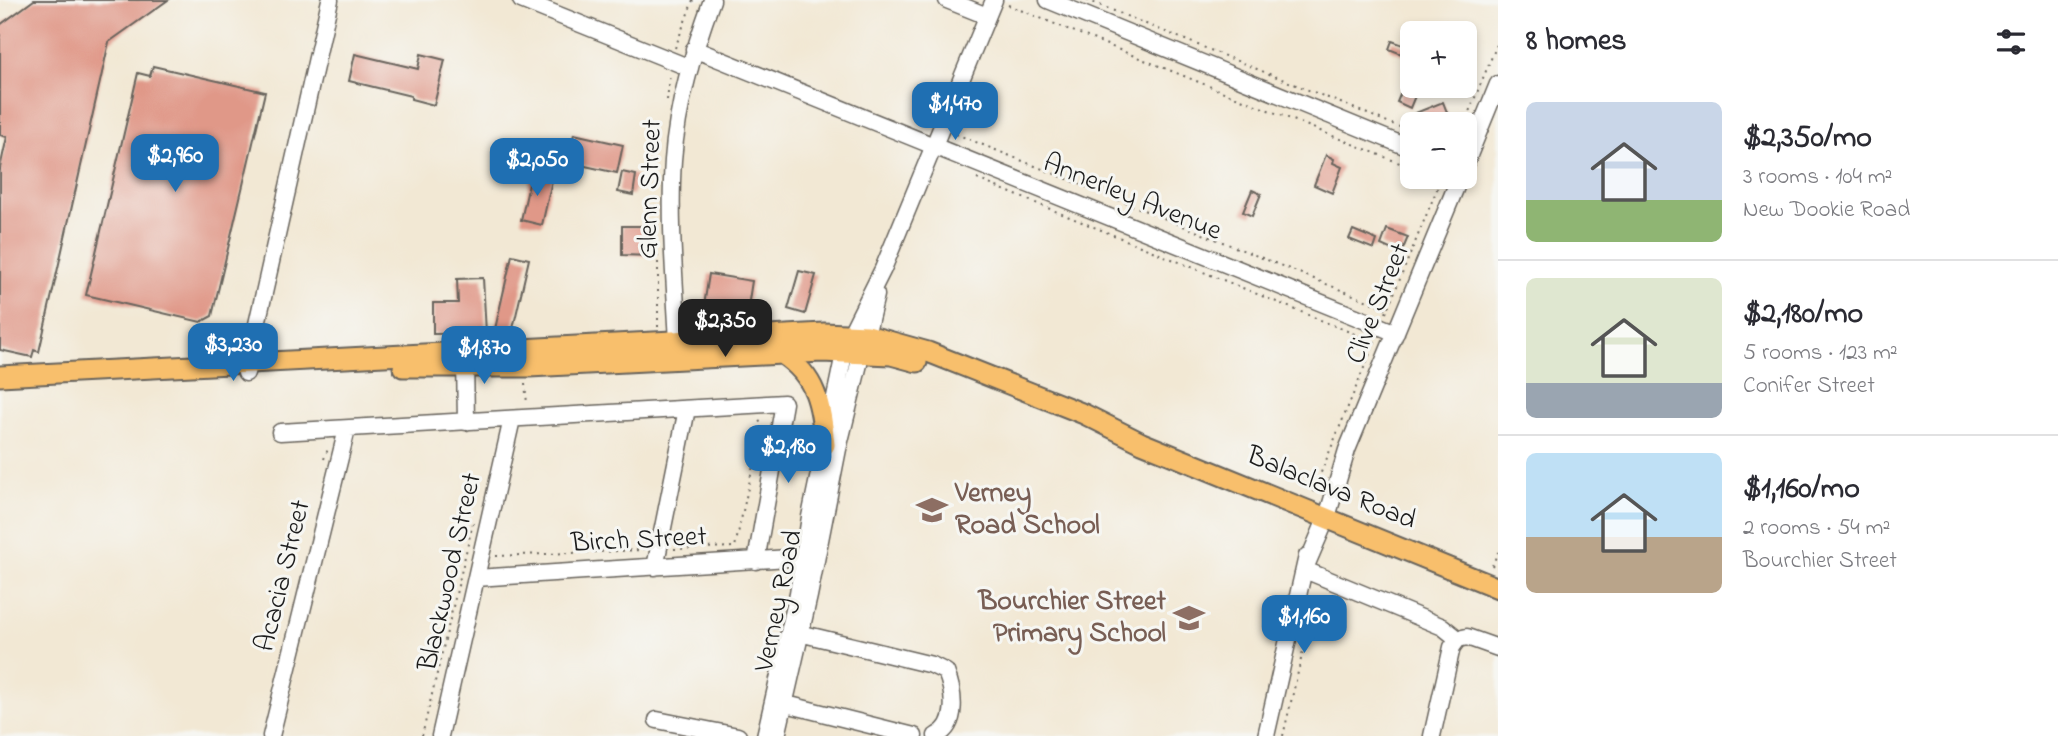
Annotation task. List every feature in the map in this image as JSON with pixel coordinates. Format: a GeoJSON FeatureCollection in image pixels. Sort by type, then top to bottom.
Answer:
{"type":"FeatureCollection","features":[{"type":"Feature","properties":{"kind":"main road"},"geometry":{"type":"LineString","coordinates":[[0,376],[465,360],[824,333],[856,344]]}},
{"type":"Feature","properties":{"kind":"main road"},"geometry":{"type":"LineString","coordinates":[[465,360],[621,363],[782,354],[856,344]]}},
{"type":"Feature","properties":{"kind":"main road","name":"Balaclava Road"},"geometry":{"type":"LineString","coordinates":[[856,344],[906,358],[1084,428],[1142,443],[1498,587]]}},
{"type":"Feature","properties":{"kind":"main road"},"geometry":{"type":"LineString","coordinates":[[782,354],[799,366],[811,382],[820,412],[825,445]]}},
{"type":"Feature","properties":{"kind":"main road"},"geometry":{"type":"LineString","coordinates":[[0,387],[247,368]]}},
{"type":"Feature","properties":{"kind":"street"},"geometry":{"type":"LineString","coordinates":[[247,368],[330,0]]}},
{"type":"Feature","properties":{"kind":"street"},"geometry":{"type":"LineString","coordinates":[[521,0],[690,68]]}},
{"type":"Feature","properties":{"kind":"street","name":"Glenn Street"},"geometry":{"type":"LineString","coordinates":[[678,342],[672,214],[673,159],[679,111],[694,49],[712,0]]}},
{"type":"Feature","properties":{"kind":"street"},"geometry":{"type":"LineString","coordinates":[[947,0],[987,16]]}},
{"type":"Feature","properties":{"kind":"street"},"geometry":{"type":"LineString","coordinates":[[1048,0],[1400,144]]}},
{"type":"Feature","properties":{"kind":"street"},"geometry":{"type":"LineString","coordinates":[[856,344],[883,269],[987,16],[1000,2]]}},
{"type":"Feature","properties":{"kind":"street","name":"Annerley Avenue"},"geometry":{"type":"LineString","coordinates":[[694,49],[1395,333]]}},
{"type":"Feature","properties":{"kind":"street"},"geometry":{"type":"LineString","coordinates":[[1477,136],[1498,84]]}},
{"type":"Feature","properties":{"kind":"street","name":"Clive Street"},"geometry":{"type":"LineString","coordinates":[[1266,736],[1320,515],[1455,189]]}},
{"type":"Feature","properties":{"kind":"street","name":"Verney Road"},"geometry":{"type":"LineString","coordinates":[[795,632],[810,517],[825,445],[856,344]]}},
{"type":"Feature","properties":{"kind":"street","name":"Verney Road"},"geometry":{"type":"LineString","coordinates":[[765,736],[778,702],[838,450],[856,344]]}},
{"type":"Feature","properties":{"kind":"street"},"geometry":{"type":"LineString","coordinates":[[465,360],[466,422]]}},
{"type":"Feature","properties":{"kind":"street"},"geometry":{"type":"LineString","coordinates":[[280,432],[784,403],[756,561]]}},
{"type":"Feature","properties":{"kind":"street"},"geometry":{"type":"LineString","coordinates":[[655,567],[688,409]]}},
{"type":"Feature","properties":{"kind":"street","name":"Blackwood Street"},"geometry":{"type":"LineString","coordinates":[[440,736],[476,578],[520,418]]}},
{"type":"Feature","properties":{"kind":"street","name":"Acacia Street"},"geometry":{"type":"LineString","coordinates":[[271,736],[347,429]]}},
{"type":"Feature","properties":{"kind":"street","name":"Birch Street"},"geometry":{"type":"LineString","coordinates":[[476,578],[804,558]]}},
{"type":"Feature","properties":{"kind":"street"},"geometry":{"type":"LineString","coordinates":[[1305,568],[1443,627],[1458,639]]}},
{"type":"Feature","properties":{"kind":"street"},"geometry":{"type":"LineString","coordinates":[[795,632],[932,665],[946,672],[951,685],[950,722],[944,732],[936,736]]}},
{"type":"Feature","properties":{"kind":"street"},"geometry":{"type":"LineString","coordinates":[[1432,736],[1452,648],[1458,639],[1467,637],[1498,648]]}},
{"type":"Feature","properties":{"kind":"street"},"geometry":{"type":"LineString","coordinates":[[778,702],[914,736]]}},
{"type":"Feature","properties":{"kind":"street","name":"Verney Road"},"geometry":{"type":"LineString","coordinates":[[776,736],[778,702]]}},
{"type":"Feature","properties":{"kind":"street"},"geometry":{"type":"LineString","coordinates":[[657,720],[738,736]]}},
{"type":"Feature","properties":{"kind":"path"},"geometry":{"type":"LineString","coordinates":[[1087,0],[1400,127]]}},
{"type":"Feature","properties":{"kind":"path"},"geometry":{"type":"LineString","coordinates":[[1000,2],[1400,163]]}},
{"type":"Feature","properties":{"kind":"path"},"geometry":{"type":"LineString","coordinates":[[1469,112],[1498,42]]}},
{"type":"Feature","properties":{"kind":"path"},"geometry":{"type":"LineString","coordinates":[[956,134],[1388,309]]}},
{"type":"Feature","properties":{"kind":"path"},"geometry":{"type":"LineString","coordinates":[[968,176],[1374,342]]}},
{"type":"Feature","properties":{"kind":"path"},"geometry":{"type":"LineString","coordinates":[[520,418],[525,379]]}},
{"type":"Feature","properties":{"kind":"path"},"geometry":{"type":"LineString","coordinates":[[489,556],[736,547],[762,425],[753,412]]}},
{"type":"Feature","properties":{"kind":"path"},"geometry":{"type":"LineString","coordinates":[[422,736],[474,522]]}},
{"type":"Feature","properties":{"kind":"path"},"geometry":{"type":"LineString","coordinates":[[1492,566],[1498,552]]}},
{"type":"Feature","properties":{"kind":"path"},"geometry":{"type":"LineString","coordinates":[[1283,736],[1310,621]]}},
{"type":"Feature","properties":{"kind":"building"},"geometry":{"type":"Polygon","coordinates":[[[34,0],[168,0],[109,42],[39,352],[34,350],[32,357],[0,350],[0,168],[7,137],[0,135],[0,25],[34,0]]]}},
{"type":"Feature","properties":{"kind":"building"},"geometry":{"type":"Polygon","coordinates":[[[1392,41],[1400,44],[1400,53],[1389,49],[1392,41]]]}},
{"type":"Feature","properties":{"kind":"building"},"geometry":{"type":"Polygon","coordinates":[[[355,54],[418,69],[421,54],[445,60],[434,105],[411,99],[411,96],[349,81],[355,54]]]}},
{"type":"Feature","properties":{"kind":"building"},"geometry":{"type":"Polygon","coordinates":[[[153,66],[265,92],[212,316],[201,322],[86,295],[138,73],[150,76],[153,66]]]}},
{"type":"Feature","properties":{"kind":"building"},"geometry":{"type":"Polygon","coordinates":[[[1400,95],[1400,98],[1414,98],[1410,108],[1397,102],[1400,95]]]}},
{"type":"Feature","properties":{"kind":"building"},"geometry":{"type":"Polygon","coordinates":[[[1443,102],[1447,112],[1418,112],[1443,102]]]}},
{"type":"Feature","properties":{"kind":"building"},"geometry":{"type":"Polygon","coordinates":[[[574,134],[623,145],[617,173],[567,162],[574,134]]]}},
{"type":"Feature","properties":{"kind":"building"},"geometry":{"type":"Polygon","coordinates":[[[1326,155],[1334,159],[1333,163],[1342,167],[1332,193],[1314,185],[1326,155]]]}},
{"type":"Feature","properties":{"kind":"building"},"geometry":{"type":"Polygon","coordinates":[[[532,171],[553,176],[542,225],[521,220],[532,171]]]}},
{"type":"Feature","properties":{"kind":"building"},"geometry":{"type":"Polygon","coordinates":[[[622,172],[636,175],[633,195],[618,192],[622,172]]]}},
{"type":"Feature","properties":{"kind":"building"},"geometry":{"type":"Polygon","coordinates":[[[1252,190],[1261,194],[1252,216],[1243,212],[1252,190]]]}},
{"type":"Feature","properties":{"kind":"building"},"geometry":{"type":"Polygon","coordinates":[[[622,226],[652,226],[652,256],[622,255],[622,226]]]}},
{"type":"Feature","properties":{"kind":"building"},"geometry":{"type":"Polygon","coordinates":[[[1387,229],[1408,237],[1401,254],[1381,245],[1387,229]]]}},
{"type":"Feature","properties":{"kind":"building"},"geometry":{"type":"Polygon","coordinates":[[[1353,230],[1377,240],[1374,249],[1349,239],[1353,230]]]}},
{"type":"Feature","properties":{"kind":"building"},"geometry":{"type":"Polygon","coordinates":[[[512,255],[529,259],[512,333],[495,329],[512,255]]]}},
{"type":"Feature","properties":{"kind":"building"},"geometry":{"type":"Polygon","coordinates":[[[799,271],[816,275],[805,314],[788,309],[799,271]]]}},
{"type":"Feature","properties":{"kind":"building"},"geometry":{"type":"Polygon","coordinates":[[[709,274],[752,281],[746,320],[703,312],[709,274]]]}},
{"type":"Feature","properties":{"kind":"building"},"geometry":{"type":"Polygon","coordinates":[[[483,278],[486,333],[433,334],[433,303],[458,303],[457,279],[483,278]]]}},
{"type":"Feature","properties":{"kind":"place","name":"Verney Road School"},"geometry":{"type":"Point","coordinates":[932,510]}},
{"type":"Feature","properties":{"kind":"place","name":"Bourchier Street Primary School"},"geometry":{"type":"Point","coordinates":[1189,618]}}]}
